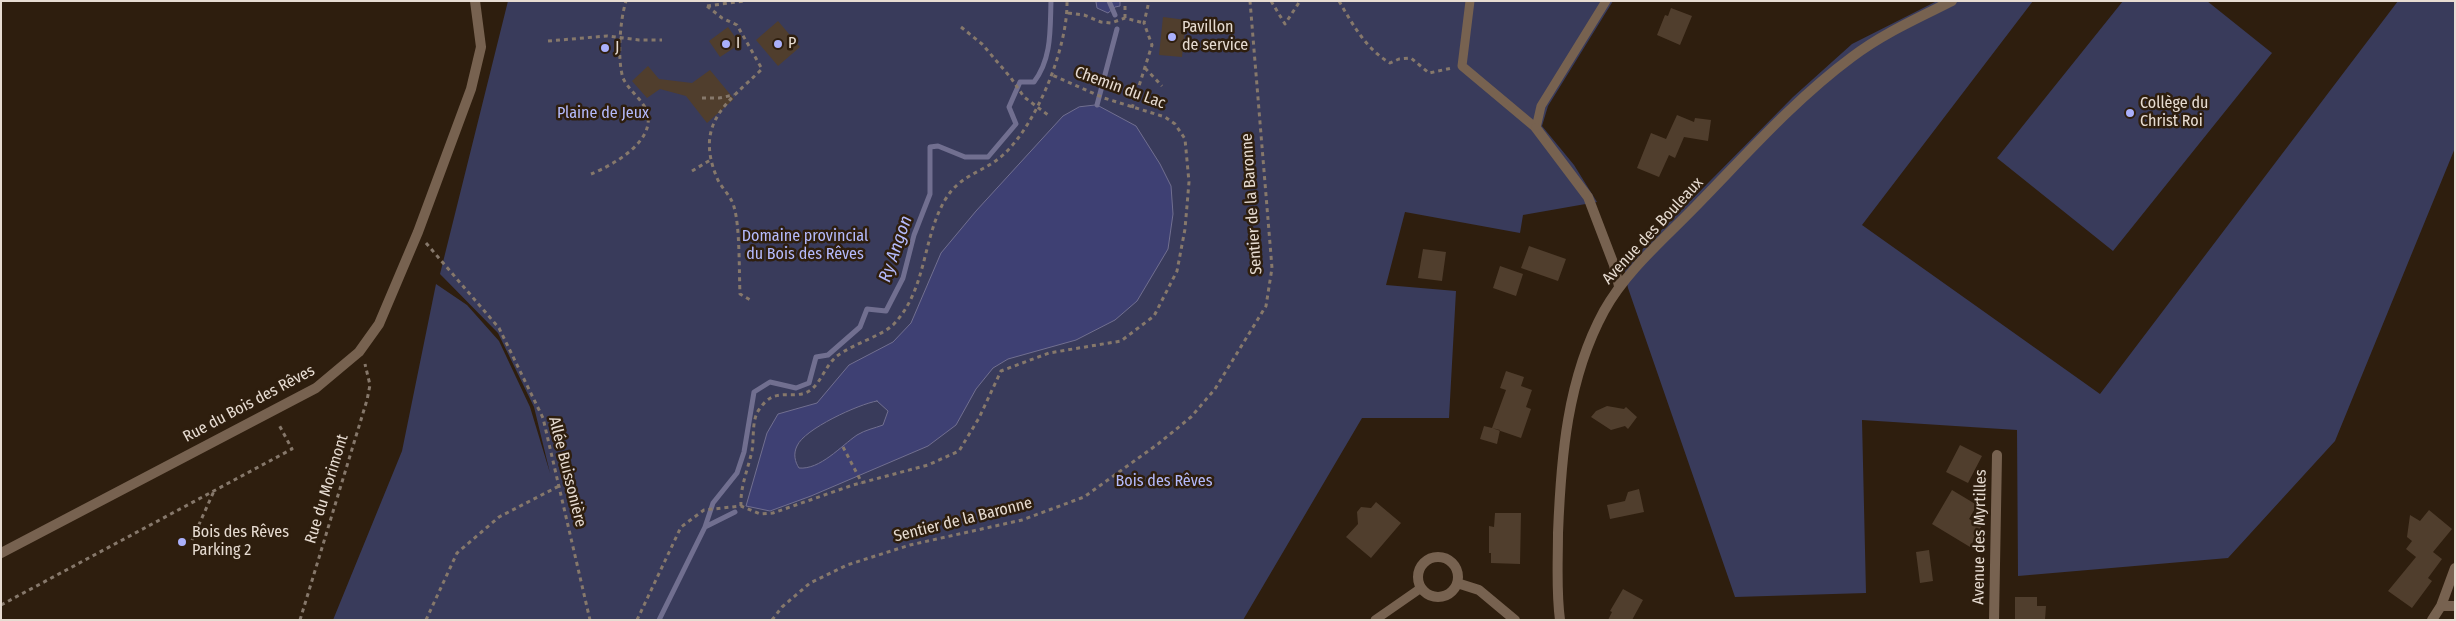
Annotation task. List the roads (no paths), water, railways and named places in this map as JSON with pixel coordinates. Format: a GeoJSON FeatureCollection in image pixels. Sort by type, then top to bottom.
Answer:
{"type":"FeatureCollection","features":[{"type":"Feature","properties":{"kind":"street","name":"Rue du Bois des Rêves"},"geometry":{"type":"LineString","coordinates":[[1,553],[316,388],[360,352],[379,324],[393,294],[422,224],[472,88],[481,47],[475,1]]}},
{"type":"Feature","properties":{"kind":"street","name":"Avenue des Bouleaux"},"geometry":{"type":"LineString","coordinates":[[1560,620],[1558,565],[1560,482],[1569,414],[1574,387],[1591,337],[1618,286],[1829,75],[1865,48],[1952,1]]}},
{"type":"Feature","properties":{"kind":"street"},"geometry":{"type":"LineString","coordinates":[[1536,128],[1588,197],[1614,265],[1618,286]]}},
{"type":"Feature","properties":{"kind":"street","name":"Avenue des Myrtilles"},"geometry":{"type":"LineString","coordinates":[[1994,620],[1997,455]]}},
{"type":"Feature","properties":{"kind":"street"},"geometry":{"type":"LineString","coordinates":[[1435,557],[1448,560],[1457,570],[1457,583],[1451,593],[1441,598],[1429,596],[1420,588],[1418,575],[1423,563],[1435,557]]}},
{"type":"Feature","properties":{"kind":"street"},"geometry":{"type":"LineString","coordinates":[[2432,620],[2440,606],[2455,568]]}},
{"type":"Feature","properties":{"kind":"street"},"geometry":{"type":"LineString","coordinates":[[1457,583],[1479,590],[1515,620]]}},
{"type":"Feature","properties":{"kind":"street"},"geometry":{"type":"LineString","coordinates":[[2440,606],[2455,606]]}},
{"type":"Feature","properties":{"kind":"lane"},"geometry":{"type":"LineString","coordinates":[[1470,1],[1462,66],[1536,128],[1541,106],[1606,1]]}},
{"type":"Feature","properties":{"kind":"lane"},"geometry":{"type":"LineString","coordinates":[[1376,620],[1420,588]]}},
{"type":"Feature","properties":{"kind":"waterway","name":"Ry Angon"},"geometry":{"type":"LineString","coordinates":[[705,527],[713,503],[737,473],[744,452],[754,392],[770,382],[796,388],[809,383],[816,357],[828,355],[860,327],[867,309],[886,311],[903,278],[914,235],[930,194],[930,147],[938,146],[965,157],[988,157],[1016,124],[1009,107],[1020,82],[1034,82],[1044,63],[1049,43],[1051,1]]}},
{"type":"Feature","properties":{"kind":"waterway","name":"Ry Angon"},"geometry":{"type":"LineString","coordinates":[[1109,1],[1115,15]]}},
{"type":"Feature","properties":{"kind":"waterway","name":"Ry Angon"},"geometry":{"type":"LineString","coordinates":[[1097,105],[1117,29]]}},
{"type":"Feature","properties":{"kind":"waterway","name":"Ry Angon"},"geometry":{"type":"LineString","coordinates":[[659,620],[705,527],[735,512]]}},
{"type":"Feature","properties":{"kind":"place","name":"Pavillon de service"},"geometry":{"type":"Point","coordinates":[1172,37]}},
{"type":"Feature","properties":{"kind":"place","name":"I"},"geometry":{"type":"Point","coordinates":[726,44]}},
{"type":"Feature","properties":{"kind":"place","name":"P"},"geometry":{"type":"Point","coordinates":[778,44]}},
{"type":"Feature","properties":{"kind":"place","name":"J"},"geometry":{"type":"Point","coordinates":[605,48]}},
{"type":"Feature","properties":{"kind":"place","name":"Collège du Christ Roi"},"geometry":{"type":"Point","coordinates":[2130,113]}},
{"type":"Feature","properties":{"kind":"place","name":"Bois des Rêves Parking 2"},"geometry":{"type":"Point","coordinates":[182,542]}},
{"type":"Feature","properties":{"kind":"park label","name":"Plaine de Jeux"},"geometry":{"type":"Point","coordinates":[603,114]}},
{"type":"Feature","properties":{"kind":"park label","name":"Domaine provincial du Bois des Rêves"},"geometry":{"type":"Point","coordinates":[805,246]}},
{"type":"Feature","properties":{"kind":"park label","name":"Bois des Rêves"},"geometry":{"type":"Point","coordinates":[1164,482]}}]}
